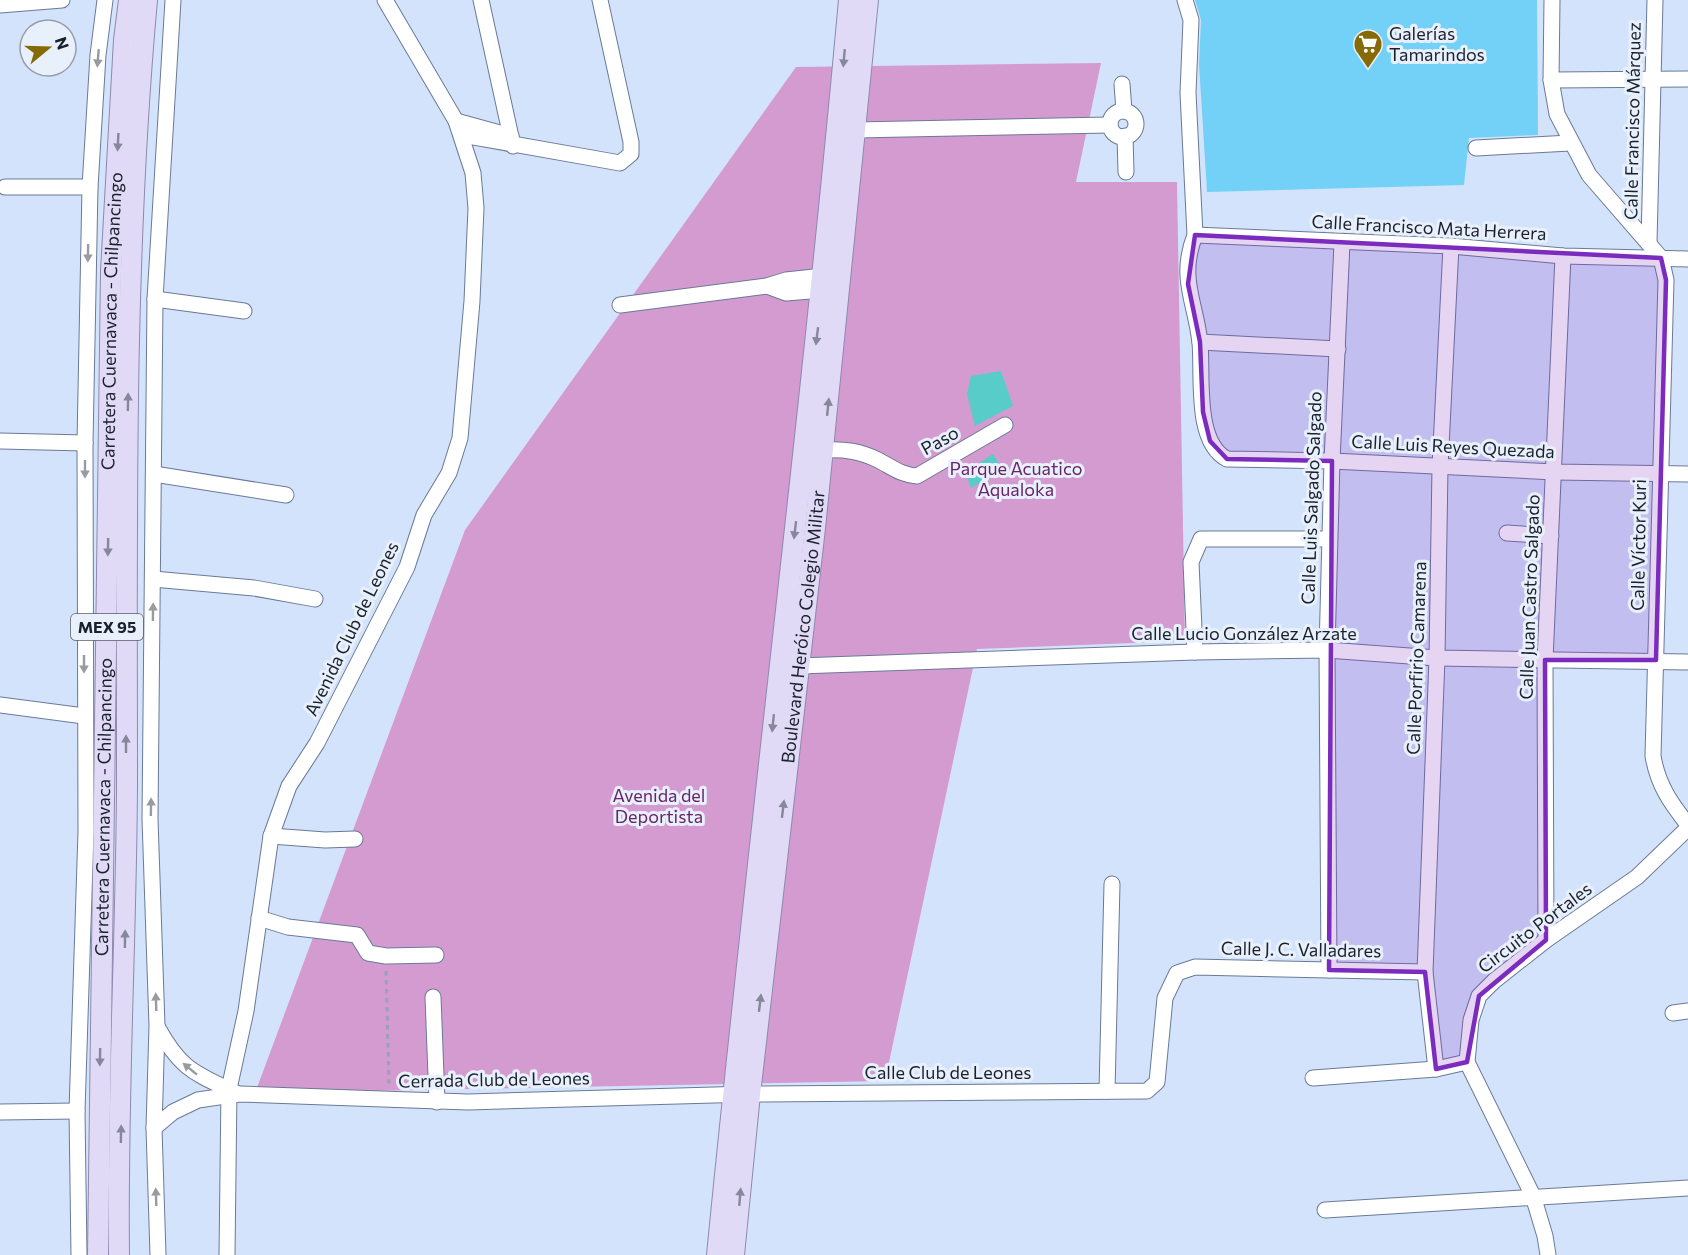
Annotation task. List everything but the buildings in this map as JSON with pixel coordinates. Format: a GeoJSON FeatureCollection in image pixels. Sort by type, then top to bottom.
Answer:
{"type":"FeatureCollection","features":[{"type":"Feature","properties":{"kind":"main road","name":"Carretera Cuernavaca - Chilpancingo"},"geometry":{"type":"LineString","coordinates":[[98,1255],[111,272],[124,40],[129,0]]}},
{"type":"Feature","properties":{"kind":"main road","name":"Carretera Cuernavaca - Chilpancingo"},"geometry":{"type":"LineString","coordinates":[[118,1255],[127,791],[129,279],[138,100],[147,0]]}},
{"type":"Feature","properties":{"kind":"main road","name":"Boulevard Heróico Colegio Militar"},"geometry":{"type":"LineString","coordinates":[[734,1255],[741,1094],[823,283],[849,0]]}},
{"type":"Feature","properties":{"kind":"main road","name":"Boulevard Heróico Colegio Militar"},"geometry":{"type":"LineString","coordinates":[[717,1255],[800,666],[824,450],[868,0]]}},
{"type":"Feature","properties":{"kind":"street"},"geometry":{"type":"LineString","coordinates":[[0,5],[62,0]]}},
{"type":"Feature","properties":{"kind":"street"},"geometry":{"type":"LineString","coordinates":[[79,1255],[76,1111],[86,831],[85,443],[90,187],[98,55],[105,0]]}},
{"type":"Feature","properties":{"kind":"street"},"geometry":{"type":"LineString","coordinates":[[158,1255],[154,1128],[157,1026],[150,819],[155,299],[173,0]]}},
{"type":"Feature","properties":{"kind":"street","name":"Avenida Club de Leones"},"geometry":{"type":"LineString","coordinates":[[227,1255],[232,1093],[271,836],[288,786],[317,743],[407,567],[424,515],[449,473],[460,438],[472,301],[476,208],[473,173],[459,128],[385,0]]}},
{"type":"Feature","properties":{"kind":"street"},"geometry":{"type":"LineString","coordinates":[[481,0],[512,141]]}},
{"type":"Feature","properties":{"kind":"street"},"geometry":{"type":"LineString","coordinates":[[459,128],[620,163],[631,154],[631,142],[600,0]]}},
{"type":"Feature","properties":{"kind":"street"},"geometry":{"type":"LineString","coordinates":[[1185,0],[1191,20],[1188,93],[1195,235],[1189,250],[1188,284],[1200,342],[1338,348]]}},
{"type":"Feature","properties":{"kind":"street"},"geometry":{"type":"LineString","coordinates":[[1552,0],[1551,80],[1557,114],[1570,143],[1589,175],[1661,258]]}},
{"type":"Feature","properties":{"kind":"street","name":"Calle Francisco Márquez"},"geometry":{"type":"LineString","coordinates":[[1649,242],[1655,0]]}},
{"type":"Feature","properties":{"kind":"street"},"geometry":{"type":"LineString","coordinates":[[1551,80],[1688,79]]}},
{"type":"Feature","properties":{"kind":"street"},"geometry":{"type":"LineString","coordinates":[[1122,84],[1124,111]]}},
{"type":"Feature","properties":{"kind":"street"},"geometry":{"type":"LineString","coordinates":[[1110,125],[1114,115],[1124,111]]}},
{"type":"Feature","properties":{"kind":"street"},"geometry":{"type":"LineString","coordinates":[[1110,125],[1115,134],[1125,136],[1134,131],[1136,120],[1124,111]]}},
{"type":"Feature","properties":{"kind":"street"},"geometry":{"type":"LineString","coordinates":[[855,130],[1110,125]]}},
{"type":"Feature","properties":{"kind":"street"},"geometry":{"type":"LineString","coordinates":[[1125,136],[1126,172]]}},
{"type":"Feature","properties":{"kind":"street"},"geometry":{"type":"LineString","coordinates":[[1476,148],[1570,143]]}},
{"type":"Feature","properties":{"kind":"street"},"geometry":{"type":"LineString","coordinates":[[5,187],[90,187]]}},
{"type":"Feature","properties":{"kind":"street","name":"Calle Francisco Mata Herrera"},"geometry":{"type":"LineString","coordinates":[[1195,235],[1451,246],[1563,256],[1688,259]]}},
{"type":"Feature","properties":{"kind":"street","name":"Calle Luis Salgado Salgado"},"geometry":{"type":"LineString","coordinates":[[1329,970],[1327,650],[1329,539],[1342,243]]}},
{"type":"Feature","properties":{"kind":"street","name":"Calle Porfirio Camarena"},"geometry":{"type":"LineString","coordinates":[[1436,1069],[1425,972],[1437,658],[1440,467],[1451,246]]}},
{"type":"Feature","properties":{"kind":"street","name":"Calle Juan Castro Salgado"},"geometry":{"type":"LineString","coordinates":[[1546,940],[1545,660],[1563,256]]}},
{"type":"Feature","properties":{"kind":"street","name":"Calle Víctor Kuri"},"geometry":{"type":"LineString","coordinates":[[1661,258],[1666,280],[1653,756],[1657,778],[1666,796],[1688,826]]}},
{"type":"Feature","properties":{"kind":"street"},"geometry":{"type":"LineString","coordinates":[[620,305],[767,286],[786,280],[823,283]]}},
{"type":"Feature","properties":{"kind":"street"},"geometry":{"type":"LineString","coordinates":[[155,299],[244,311]]}},
{"type":"Feature","properties":{"kind":"street","name":"Calle Luis Reyes Quezada"},"geometry":{"type":"LineString","coordinates":[[1200,342],[1203,412],[1210,441],[1217,454],[1227,459],[1332,461],[1555,472],[1688,474]]}},
{"type":"Feature","properties":{"kind":"street","name":"Paso"},"geometry":{"type":"LineString","coordinates":[[824,450],[849,449],[878,460],[898,472],[918,476],[1005,425]]}},
{"type":"Feature","properties":{"kind":"street"},"geometry":{"type":"LineString","coordinates":[[0,441],[85,443]]}},
{"type":"Feature","properties":{"kind":"street"},"geometry":{"type":"LineString","coordinates":[[154,474],[286,495]]}},
{"type":"Feature","properties":{"kind":"street"},"geometry":{"type":"LineString","coordinates":[[1507,533],[1551,536]]}},
{"type":"Feature","properties":{"kind":"street"},"geometry":{"type":"LineString","coordinates":[[1195,652],[1191,562],[1201,539],[1329,539]]}},
{"type":"Feature","properties":{"kind":"street"},"geometry":{"type":"LineString","coordinates":[[153,579],[254,588],[315,599]]}},
{"type":"Feature","properties":{"kind":"street","name":"Calle Lucio González Arzate"},"geometry":{"type":"LineString","coordinates":[[800,666],[1195,652],[1327,650],[1437,658],[1688,662]]}},
{"type":"Feature","properties":{"kind":"street"},"geometry":{"type":"LineString","coordinates":[[0,705],[84,716]]}},
{"type":"Feature","properties":{"kind":"street","name":"Circuito Portales"},"geometry":{"type":"LineString","coordinates":[[1467,1062],[1472,1020],[1479,996],[1494,981],[1546,940],[1636,878],[1688,826]]}},
{"type":"Feature","properties":{"kind":"street"},"geometry":{"type":"LineString","coordinates":[[271,836],[325,840],[355,839]]}},
{"type":"Feature","properties":{"kind":"street"},"geometry":{"type":"LineString","coordinates":[[1107,1091],[1112,884]]}},
{"type":"Feature","properties":{"kind":"street"},"geometry":{"type":"LineString","coordinates":[[259,918],[288,927],[357,935],[368,953],[386,956],[436,955]]}},
{"type":"Feature","properties":{"kind":"street","name":"Calle J. C. Valladares"},"geometry":{"type":"LineString","coordinates":[[1147,1091],[1157,1082],[1165,998],[1177,973],[1195,967],[1425,972]]}},
{"type":"Feature","properties":{"kind":"street"},"geometry":{"type":"LineString","coordinates":[[433,997],[437,1102]]}},
{"type":"Feature","properties":{"kind":"street","name":"Cerrada Club de Leones"},"geometry":{"type":"LineString","coordinates":[[157,1026],[172,1054],[196,1074],[232,1093]]}},
{"type":"Feature","properties":{"kind":"street"},"geometry":{"type":"LineString","coordinates":[[1313,1078],[1436,1069],[1467,1062],[1533,1196],[1548,1255]]}},
{"type":"Feature","properties":{"kind":"street","name":"Calle Club de Leones"},"geometry":{"type":"LineString","coordinates":[[741,1094],[1147,1091]]}},
{"type":"Feature","properties":{"kind":"street","name":"Cerrada Club de Leones"},"geometry":{"type":"LineString","coordinates":[[154,1128],[173,1112],[198,1100],[232,1093],[437,1102],[741,1094]]}},
{"type":"Feature","properties":{"kind":"street"},"geometry":{"type":"LineString","coordinates":[[0,1112],[76,1111]]}},
{"type":"Feature","properties":{"kind":"street"},"geometry":{"type":"LineString","coordinates":[[1325,1210],[1688,1188]]}},
{"type":"Feature","properties":{"kind":"path"},"geometry":{"type":"LineString","coordinates":[[386,956],[389,1101]]}},
{"type":"Feature","properties":{"kind":"highlighted area"},"geometry":{"type":"Polygon","coordinates":[[[1195,235],[1661,258],[1666,280],[1656,660],[1545,660],[1546,940],[1479,996],[1467,1062],[1436,1069],[1425,972],[1329,970],[1332,461],[1227,459],[1210,441],[1203,412],[1200,342],[1188,284],[1195,235]]]}},
{"type":"Feature","properties":{"kind":"green space","name":"Avenida del Deportista"},"geometry":{"type":"Polygon","coordinates":[[[1101,63],[1076,182],[1177,182],[1185,641],[977,649],[885,1081],[255,1093],[465,530],[796,67],[1101,63]]]}},
{"type":"Feature","properties":{"kind":"shaded area"},"geometry":{"type":"Polygon","coordinates":[[[1001,371],[1013,406],[975,426],[967,394],[971,376],[1001,371]]]}},
{"type":"Feature","properties":{"kind":"shaded area"},"geometry":{"type":"Polygon","coordinates":[[[993,454],[1002,469],[971,488],[965,472],[993,454]]]}},
{"type":"Feature","properties":{"kind":"place","name":"Galerías Tamarindos"},"geometry":{"type":"Point","coordinates":[1368,70]}},
{"type":"Feature","properties":{"kind":"park label","name":"Parque Acuatico Aqualoka"},"geometry":{"type":"Point","coordinates":[1016,479]}}]}
